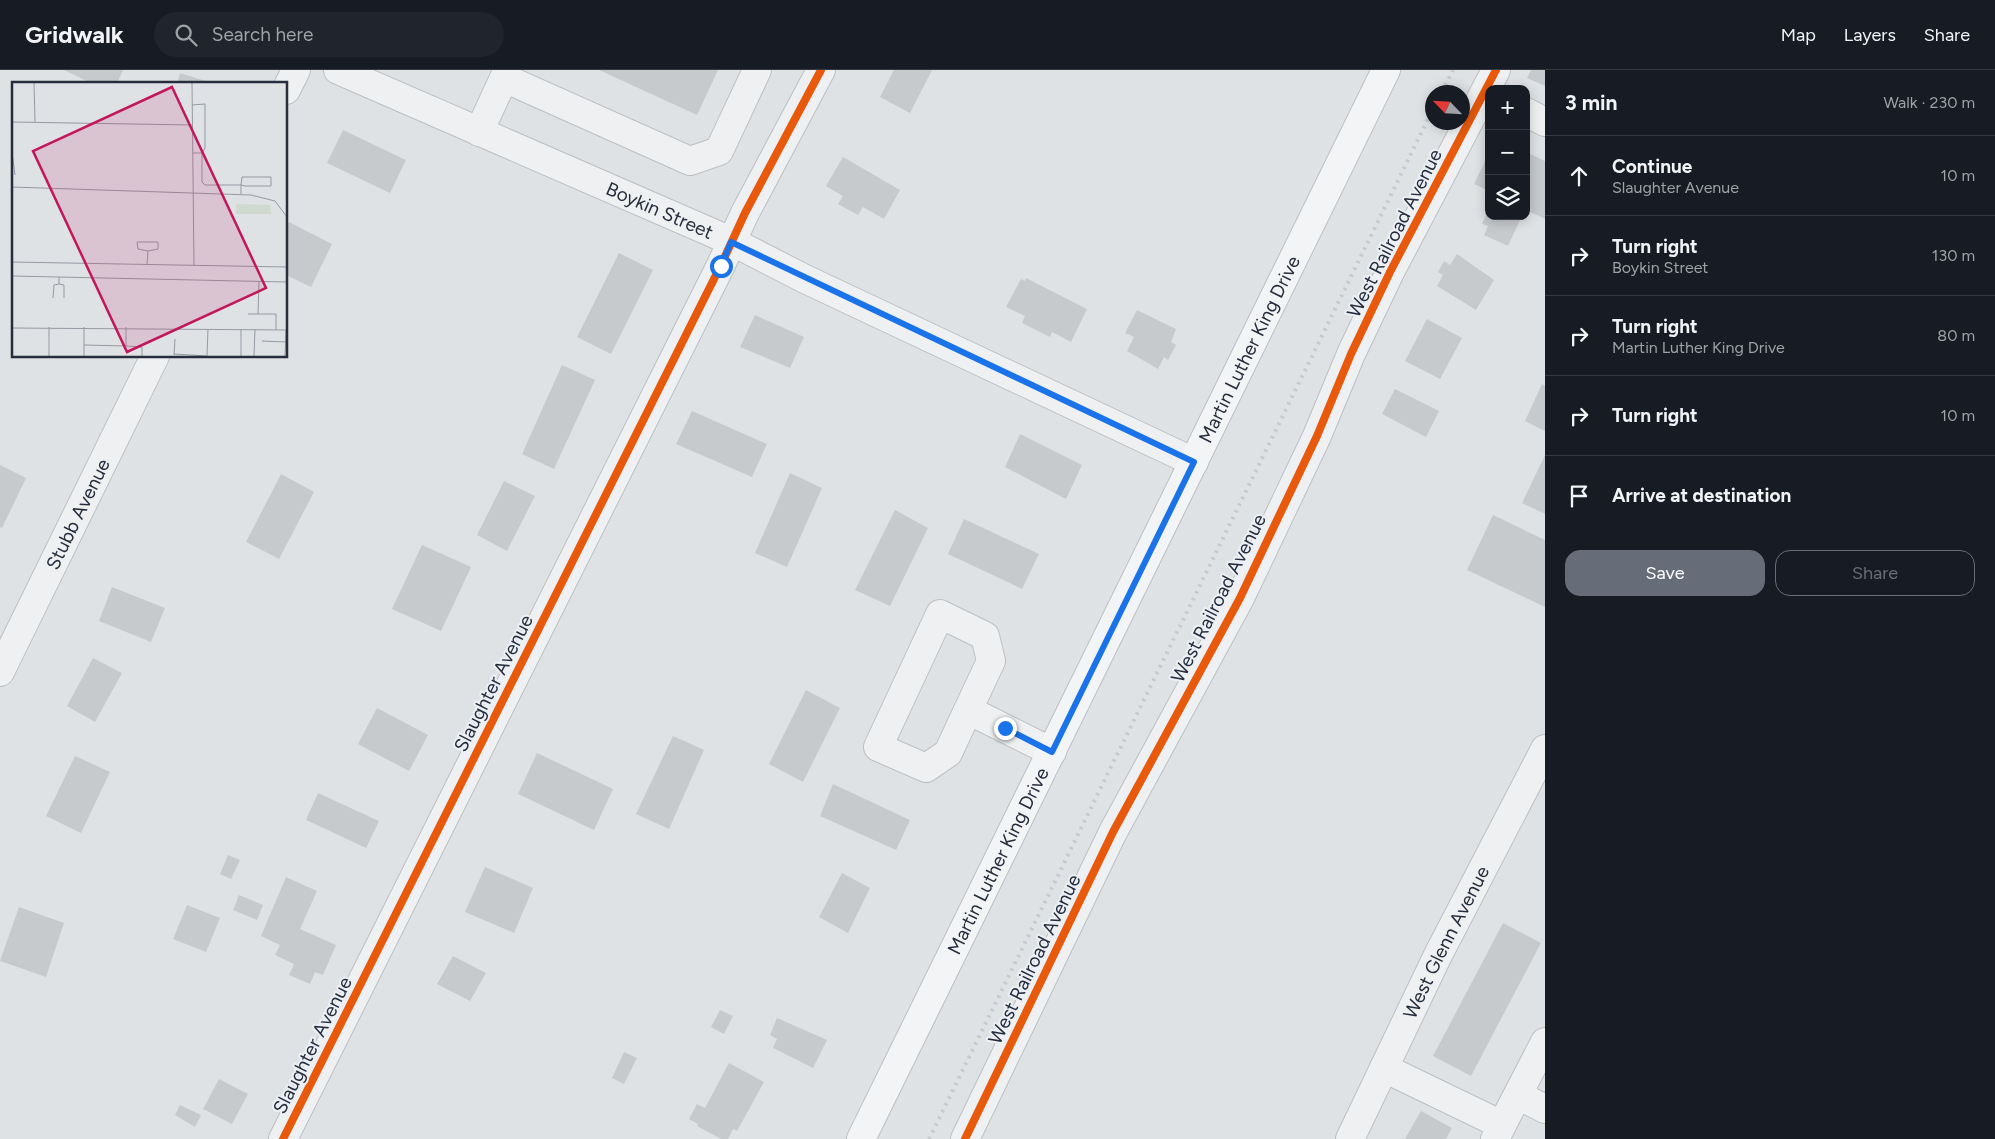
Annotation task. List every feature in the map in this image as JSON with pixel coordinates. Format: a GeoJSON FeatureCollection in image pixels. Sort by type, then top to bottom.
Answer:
{"type":"FeatureCollection","features":[{"type":"Feature","properties":{"kind":"main road","name":"Martin Luther King Drive"},"geometry":{"type":"LineString","coordinates":[[861,1139],[1386,70]]}},
{"type":"Feature","properties":{"kind":"street"},"geometry":{"type":"LineString","coordinates":[[288,86],[296,70]]}},
{"type":"Feature","properties":{"kind":"street","name":"Boykin Street"},"geometry":{"type":"LineString","coordinates":[[338,70],[731,242],[1194,462]]}},
{"type":"Feature","properties":{"kind":"street"},"geometry":{"type":"LineString","coordinates":[[479,132],[501,74],[690,161],[719,151],[757,70]]}},
{"type":"Feature","properties":{"kind":"street","name":"Slaughter Avenue"},"geometry":{"type":"LineString","coordinates":[[283,1139],[731,242],[821,70]]}},
{"type":"Feature","properties":{"kind":"street","name":"West Railroad Avenue"},"geometry":{"type":"LineString","coordinates":[[965,1139],[1113,832],[1240,598],[1317,436],[1351,354],[1390,272],[1485,94]]}},
{"type":"Feature","properties":{"kind":"street"},"geometry":{"type":"LineString","coordinates":[[1530,114],[1545,122]]}},
{"type":"Feature","properties":{"kind":"street","name":"Stubb Avenue"},"geometry":{"type":"LineString","coordinates":[[0,672],[155,358]]}},
{"type":"Feature","properties":{"kind":"street"},"geometry":{"type":"LineString","coordinates":[[940,614],[985,636],[991,661],[968,710],[948,753],[926,768],[878,746],[940,614]]}},
{"type":"Feature","properties":{"kind":"street"},"geometry":{"type":"LineString","coordinates":[[968,710],[1052,752]]}},
{"type":"Feature","properties":{"kind":"street","name":"West Glenn Avenue"},"geometry":{"type":"LineString","coordinates":[[1350,1139],[1438,955],[1545,749]]}},
{"type":"Feature","properties":{"kind":"street"},"geometry":{"type":"LineString","coordinates":[[1384,1068],[1498,1132],[1545,1042]]}},
{"type":"Feature","properties":{"kind":"street"},"geometry":{"type":"LineString","coordinates":[[1518,1095],[1545,1109]]}},
{"type":"Feature","properties":{"kind":"building"},"geometry":{"type":"Polygon","coordinates":[[[64,70],[123,70],[118,82],[89,82],[64,70]]]}},
{"type":"Feature","properties":{"kind":"building"},"geometry":{"type":"Polygon","coordinates":[[[599,70],[718,70],[697,115],[599,70]]]}},
{"type":"Feature","properties":{"kind":"building"},"geometry":{"type":"Polygon","coordinates":[[[894,70],[932,70],[910,113],[880,97],[894,70]]]}},
{"type":"Feature","properties":{"kind":"building"},"geometry":{"type":"Polygon","coordinates":[[[1531,70],[1545,70],[1545,86],[1527,78],[1531,70]]]}},
{"type":"Feature","properties":{"kind":"building"},"geometry":{"type":"Polygon","coordinates":[[[180,73],[209,82],[178,82],[180,73]]]}},
{"type":"Feature","properties":{"kind":"building"},"geometry":{"type":"Polygon","coordinates":[[[343,130],[406,160],[390,193],[327,163],[343,130]]]}},
{"type":"Feature","properties":{"kind":"building"},"geometry":{"type":"Polygon","coordinates":[[[1530,154],[1545,161],[1545,219],[1530,212],[1530,154]]]}},
{"type":"Feature","properties":{"kind":"building"},"geometry":{"type":"Polygon","coordinates":[[[843,157],[900,190],[884,219],[863,207],[858,215],[838,204],[843,196],[826,186],[843,157]]]}},
{"type":"Feature","properties":{"kind":"building"},"geometry":{"type":"Polygon","coordinates":[[[1485,161],[1485,189],[1474,184],[1485,161]]]}},
{"type":"Feature","properties":{"kind":"building"},"geometry":{"type":"Polygon","coordinates":[[[1485,217],[1485,220],[1520,220],[1508,246],[1484,235],[1488,226],[1482,224],[1485,217]]]}},
{"type":"Feature","properties":{"kind":"building"},"geometry":{"type":"Polygon","coordinates":[[[289,222],[332,244],[311,287],[288,276],[289,222]]]}},
{"type":"Feature","properties":{"kind":"building"},"geometry":{"type":"Polygon","coordinates":[[[619,253],[653,270],[611,354],[577,337],[619,253]]]}},
{"type":"Feature","properties":{"kind":"building"},"geometry":{"type":"Polygon","coordinates":[[[1457,254],[1494,280],[1476,310],[1437,286],[1443,275],[1438,272],[1444,261],[1450,265],[1457,254]]]}},
{"type":"Feature","properties":{"kind":"building"},"geometry":{"type":"Polygon","coordinates":[[[1026,278],[1087,309],[1071,342],[1052,332],[1050,337],[1022,323],[1025,316],[1006,307],[1021,279],[1025,281],[1026,278]]]}},
{"type":"Feature","properties":{"kind":"building"},"geometry":{"type":"Polygon","coordinates":[[[1137,310],[1176,329],[1171,342],[1176,345],[1168,360],[1164,357],[1158,369],[1127,351],[1134,337],[1125,333],[1137,310]]]}},
{"type":"Feature","properties":{"kind":"building"},"geometry":{"type":"Polygon","coordinates":[[[755,315],[804,337],[790,368],[740,347],[755,315]]]}},
{"type":"Feature","properties":{"kind":"building"},"geometry":{"type":"Polygon","coordinates":[[[1427,319],[1462,338],[1440,379],[1405,361],[1427,319]]]}},
{"type":"Feature","properties":{"kind":"building"},"geometry":{"type":"Polygon","coordinates":[[[562,365],[595,380],[554,469],[522,454],[562,365]]]}},
{"type":"Feature","properties":{"kind":"building"},"geometry":{"type":"Polygon","coordinates":[[[1542,384],[1545,386],[1545,431],[1525,421],[1542,384]]]}},
{"type":"Feature","properties":{"kind":"building"},"geometry":{"type":"Polygon","coordinates":[[[1395,389],[1439,411],[1426,437],[1382,414],[1395,389]]]}},
{"type":"Feature","properties":{"kind":"building"},"geometry":{"type":"Polygon","coordinates":[[[692,411],[767,444],[752,477],[676,444],[692,411]]]}},
{"type":"Feature","properties":{"kind":"building"},"geometry":{"type":"Polygon","coordinates":[[[1020,434],[1082,465],[1066,499],[1005,467],[1020,434]]]}},
{"type":"Feature","properties":{"kind":"building"},"geometry":{"type":"Polygon","coordinates":[[[1545,455],[1545,514],[1522,503],[1545,455]]]}},
{"type":"Feature","properties":{"kind":"building"},"geometry":{"type":"Polygon","coordinates":[[[0,465],[26,478],[2,528],[0,527],[0,465]]]}},
{"type":"Feature","properties":{"kind":"building"},"geometry":{"type":"Polygon","coordinates":[[[790,473],[822,488],[787,567],[755,553],[790,473]]]}},
{"type":"Feature","properties":{"kind":"building"},"geometry":{"type":"Polygon","coordinates":[[[281,474],[314,492],[279,559],[246,542],[281,474]]]}},
{"type":"Feature","properties":{"kind":"building"},"geometry":{"type":"Polygon","coordinates":[[[504,481],[535,496],[507,551],[477,535],[504,481]]]}},
{"type":"Feature","properties":{"kind":"building"},"geometry":{"type":"Polygon","coordinates":[[[895,510],[928,528],[890,606],[855,590],[895,510]]]}},
{"type":"Feature","properties":{"kind":"building"},"geometry":{"type":"Polygon","coordinates":[[[1493,515],[1545,540],[1545,607],[1467,570],[1493,515]]]}},
{"type":"Feature","properties":{"kind":"building"},"geometry":{"type":"Polygon","coordinates":[[[964,519],[1039,554],[1022,589],[948,554],[964,519]]]}},
{"type":"Feature","properties":{"kind":"building"},"geometry":{"type":"Polygon","coordinates":[[[422,545],[471,567],[441,631],[392,609],[422,545]]]}},
{"type":"Feature","properties":{"kind":"building"},"geometry":{"type":"Polygon","coordinates":[[[112,587],[165,608],[151,642],[99,621],[112,587]]]}},
{"type":"Feature","properties":{"kind":"building"},"geometry":{"type":"Polygon","coordinates":[[[93,658],[122,673],[95,722],[67,706],[93,658]]]}},
{"type":"Feature","properties":{"kind":"building"},"geometry":{"type":"Polygon","coordinates":[[[806,690],[840,708],[803,782],[769,764],[806,690]]]}},
{"type":"Feature","properties":{"kind":"building"},"geometry":{"type":"Polygon","coordinates":[[[377,708],[428,735],[409,771],[358,744],[377,708]]]}},
{"type":"Feature","properties":{"kind":"building"},"geometry":{"type":"Polygon","coordinates":[[[673,736],[704,750],[669,829],[636,814],[673,736]]]}},
{"type":"Feature","properties":{"kind":"building"},"geometry":{"type":"Polygon","coordinates":[[[537,753],[613,789],[594,830],[518,794],[537,753]]]}},
{"type":"Feature","properties":{"kind":"building"},"geometry":{"type":"Polygon","coordinates":[[[75,756],[110,772],[81,833],[46,816],[75,756]]]}},
{"type":"Feature","properties":{"kind":"building"},"geometry":{"type":"Polygon","coordinates":[[[833,784],[910,820],[896,850],[820,816],[833,784]]]}},
{"type":"Feature","properties":{"kind":"building"},"geometry":{"type":"Polygon","coordinates":[[[318,793],[379,821],[366,848],[306,820],[318,793]]]}},
{"type":"Feature","properties":{"kind":"building"},"geometry":{"type":"Polygon","coordinates":[[[228,855],[240,860],[231,879],[220,874],[228,855]]]}},
{"type":"Feature","properties":{"kind":"building"},"geometry":{"type":"Polygon","coordinates":[[[485,867],[533,888],[514,933],[465,912],[485,867]]]}},
{"type":"Feature","properties":{"kind":"building"},"geometry":{"type":"Polygon","coordinates":[[[842,873],[870,888],[848,933],[819,917],[842,873]]]}},
{"type":"Feature","properties":{"kind":"building"},"geometry":{"type":"Polygon","coordinates":[[[286,877],[317,891],[300,929],[336,945],[323,975],[315,972],[310,984],[289,975],[294,964],[275,955],[280,945],[261,936],[286,877]]]}},
{"type":"Feature","properties":{"kind":"building"},"geometry":{"type":"Polygon","coordinates":[[[239,895],[263,905],[257,920],[233,910],[239,895]]]}},
{"type":"Feature","properties":{"kind":"building"},"geometry":{"type":"Polygon","coordinates":[[[187,905],[220,918],[206,952],[173,939],[187,905]]]}},
{"type":"Feature","properties":{"kind":"building"},"geometry":{"type":"Polygon","coordinates":[[[19,907],[64,923],[46,977],[0,961],[19,907]]]}},
{"type":"Feature","properties":{"kind":"building"},"geometry":{"type":"Polygon","coordinates":[[[1503,923],[1541,943],[1471,1076],[1433,1056],[1503,923]]]}},
{"type":"Feature","properties":{"kind":"building"},"geometry":{"type":"Polygon","coordinates":[[[453,956],[486,973],[470,1001],[437,984],[453,956]]]}},
{"type":"Feature","properties":{"kind":"building"},"geometry":{"type":"Polygon","coordinates":[[[720,1010],[733,1016],[724,1034],[711,1027],[720,1010]]]}},
{"type":"Feature","properties":{"kind":"building"},"geometry":{"type":"Polygon","coordinates":[[[777,1018],[827,1040],[813,1068],[773,1048],[777,1039],[770,1035],[777,1018]]]}},
{"type":"Feature","properties":{"kind":"building"},"geometry":{"type":"Polygon","coordinates":[[[624,1052],[637,1058],[624,1084],[612,1078],[624,1052]]]}},
{"type":"Feature","properties":{"kind":"building"},"geometry":{"type":"Polygon","coordinates":[[[729,1063],[764,1082],[737,1131],[733,1129],[728,1139],[721,1139],[697,1126],[698,1124],[689,1119],[697,1104],[705,1108],[729,1063]]]}},
{"type":"Feature","properties":{"kind":"building"},"geometry":{"type":"Polygon","coordinates":[[[219,1079],[248,1094],[232,1124],[203,1109],[219,1079]]]}},
{"type":"Feature","properties":{"kind":"building"},"geometry":{"type":"Polygon","coordinates":[[[180,1105],[201,1115],[195,1127],[175,1115],[180,1105]]]}},
{"type":"Feature","properties":{"kind":"building"},"geometry":{"type":"Polygon","coordinates":[[[1421,1111],[1452,1128],[1446,1139],[1405,1139],[1421,1111]]]}},
{"type":"Feature","properties":{"kind":"railway"},"geometry":{"type":"LineString","coordinates":[[1446,85],[1453,70]]}},
{"type":"Feature","properties":{"kind":"railway"},"geometry":{"type":"LineString","coordinates":[[929,1139],[1425,125]]}},
{"type":"Feature","properties":{"kind":"cycle path"},"geometry":{"type":"LineString","coordinates":[[283,1139],[721,265],[745,213],[821,70]]}},
{"type":"Feature","properties":{"kind":"cycle path"},"geometry":{"type":"LineString","coordinates":[[965,1139],[1113,832],[1240,598],[1317,436],[1351,354],[1390,272],[1496,70]]}},
{"type":"Feature","properties":{"kind":"route"},"geometry":{"type":"LineString","coordinates":[[721,266],[731,242],[805,279],[1194,462],[1052,752],[1005,728]]}}]}
